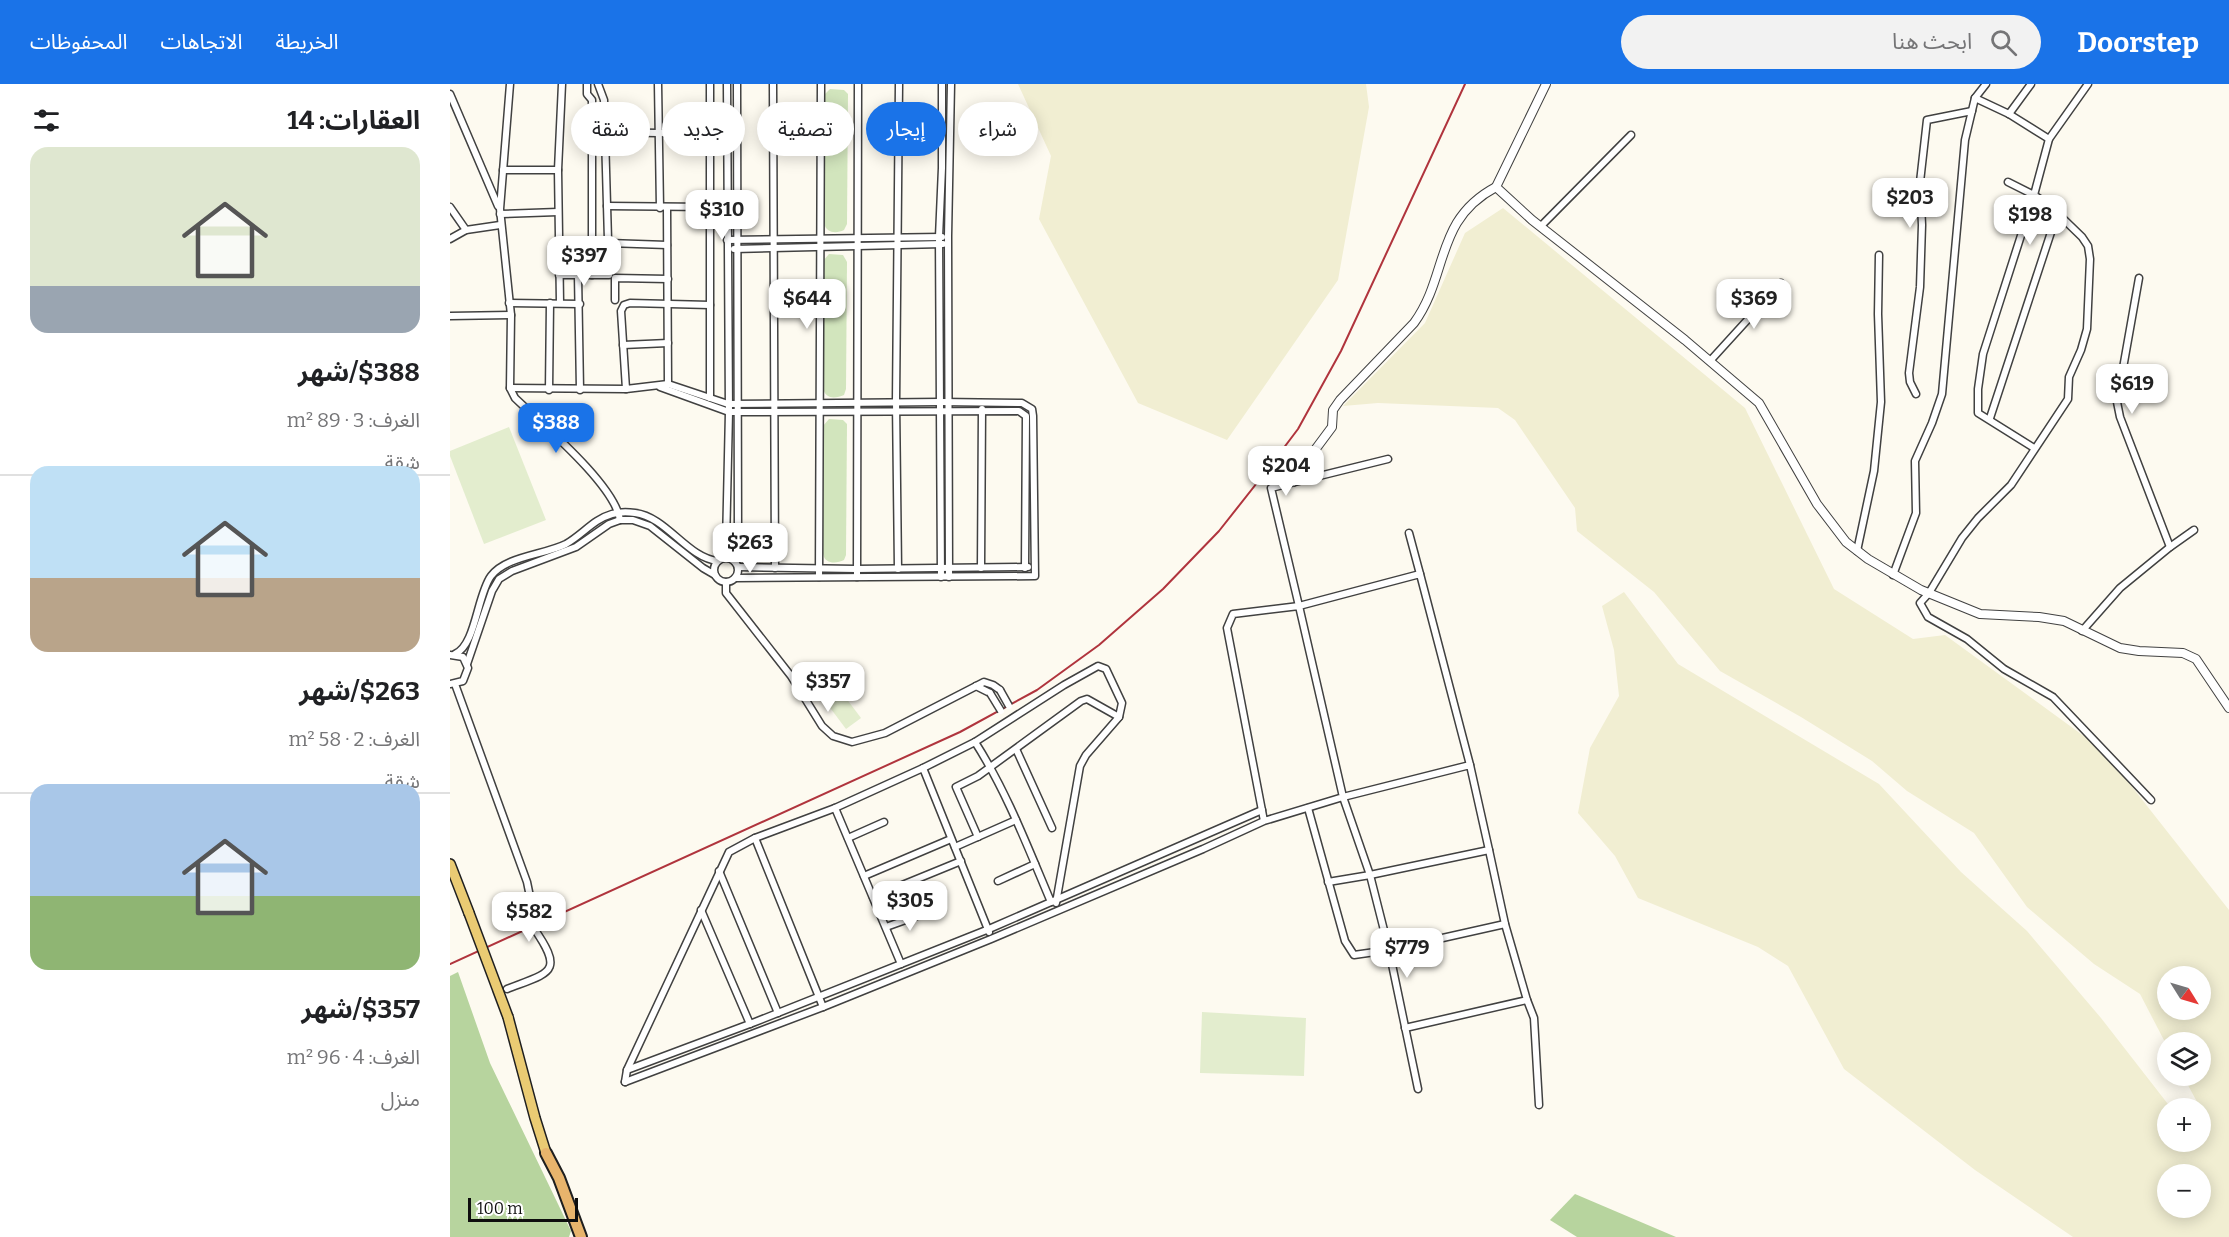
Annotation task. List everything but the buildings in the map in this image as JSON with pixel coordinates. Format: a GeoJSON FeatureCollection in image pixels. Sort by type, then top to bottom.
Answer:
{"type":"FeatureCollection","features":[{"type":"Feature","properties":{"kind":"highway"},"geometry":{"type":"LineString","coordinates":[[546,1153],[547,1163],[575,1237]]}},
{"type":"Feature","properties":{"kind":"highway"},"geometry":{"type":"LineString","coordinates":[[546,1153],[559,1178],[581,1237]]}},
{"type":"Feature","properties":{"kind":"main road"},"geometry":{"type":"LineString","coordinates":[[450,864],[508,1017],[546,1153]]}},
{"type":"Feature","properties":{"kind":"street"},"geometry":{"type":"LineString","coordinates":[[510,84],[500,211],[511,315],[510,388],[515,398],[563,443],[604,487],[620,517]]}},
{"type":"Feature","properties":{"kind":"street"},"geometry":{"type":"LineString","coordinates":[[560,303],[558,170],[562,84]]}},
{"type":"Feature","properties":{"kind":"street"},"geometry":{"type":"LineString","coordinates":[[587,84],[587,94],[592,100],[592,275]]}},
{"type":"Feature","properties":{"kind":"street"},"geometry":{"type":"LineString","coordinates":[[598,84],[604,102]]}},
{"type":"Feature","properties":{"kind":"street"},"geometry":{"type":"LineString","coordinates":[[658,84],[663,208],[667,245],[668,384]]}},
{"type":"Feature","properties":{"kind":"street"},"geometry":{"type":"LineString","coordinates":[[710,84],[710,102]]}},
{"type":"Feature","properties":{"kind":"street"},"geometry":{"type":"LineString","coordinates":[[715,575],[714,567],[726,545],[729,408],[727,84]]}},
{"type":"Feature","properties":{"kind":"street"},"geometry":{"type":"LineString","coordinates":[[735,578],[738,540],[737,84]]}},
{"type":"Feature","properties":{"kind":"street"},"geometry":{"type":"LineString","coordinates":[[773,84],[775,568]]}},
{"type":"Feature","properties":{"kind":"street"},"geometry":{"type":"LineString","coordinates":[[819,577],[821,84]]}},
{"type":"Feature","properties":{"kind":"street"},"geometry":{"type":"LineString","coordinates":[[857,577],[858,84]]}},
{"type":"Feature","properties":{"kind":"street"},"geometry":{"type":"LineString","coordinates":[[898,569],[896,402],[899,84]]}},
{"type":"Feature","properties":{"kind":"street"},"geometry":{"type":"LineString","coordinates":[[942,84],[939,237],[941,402],[945,412],[949,577]]}},
{"type":"Feature","properties":{"kind":"street"},"geometry":{"type":"LineString","coordinates":[[941,577],[945,412],[949,402],[951,84]]}},
{"type":"Feature","properties":{"kind":"street"},"geometry":{"type":"LineString","coordinates":[[1293,482],[1332,427],[1333,410],[1340,400],[1424,310],[1451,232],[1459,218],[1478,196],[1496,187],[1546,84]]}},
{"type":"Feature","properties":{"kind":"street"},"geometry":{"type":"LineString","coordinates":[[1893,575],[1916,513],[1915,461],[1942,394],[1965,140],[1975,98],[1986,84]]}},
{"type":"Feature","properties":{"kind":"street"},"geometry":{"type":"LineString","coordinates":[[2009,114],[2031,84]]}},
{"type":"Feature","properties":{"kind":"street"},"geometry":{"type":"LineString","coordinates":[[2034,448],[1990,418],[1978,413],[1983,354],[2034,195],[2049,140],[2088,84]]}},
{"type":"Feature","properties":{"kind":"street"},"geometry":{"type":"LineString","coordinates":[[450,94],[500,211]]}},
{"type":"Feature","properties":{"kind":"street"},"geometry":{"type":"LineString","coordinates":[[1975,98],[2009,114],[2049,140]]}},
{"type":"Feature","properties":{"kind":"street"},"geometry":{"type":"LineString","coordinates":[[1916,394],[1910,382],[1909,373],[1920,287],[1922,225],[1920,182],[1927,120],[1972,111]]}},
{"type":"Feature","properties":{"kind":"street"},"geometry":{"type":"LineString","coordinates":[[650,134],[659,134]]}},
{"type":"Feature","properties":{"kind":"street"},"geometry":{"type":"LineString","coordinates":[[1541,226],[1631,135]]}},
{"type":"Feature","properties":{"kind":"street"},"geometry":{"type":"LineString","coordinates":[[559,275],[609,275],[606,156]]}},
{"type":"Feature","properties":{"kind":"street"},"geometry":{"type":"LineString","coordinates":[[710,156],[710,398]]}},
{"type":"Feature","properties":{"kind":"street"},"geometry":{"type":"LineString","coordinates":[[503,170],[558,170]]}},
{"type":"Feature","properties":{"kind":"street"},"geometry":{"type":"LineString","coordinates":[[2008,182],[2050,206],[2082,237],[2088,246],[2090,259],[2089,314],[2081,350],[2069,377],[2068,399],[2011,485],[1978,518],[1962,538],[1929,593],[1920,603],[1928,617],[1967,639],[2004,669],[2053,697],[2151,800]]}},
{"type":"Feature","properties":{"kind":"street"},"geometry":{"type":"LineString","coordinates":[[1496,187],[1759,403],[1816,504],[1834,528],[1857,551],[1893,575],[1980,614],[2039,617],[2064,621],[2121,648],[2183,653],[2196,659],[2229,708]]}},
{"type":"Feature","properties":{"kind":"street"},"geometry":{"type":"LineString","coordinates":[[607,206],[709,207]]}},
{"type":"Feature","properties":{"kind":"street"},"geometry":{"type":"LineString","coordinates":[[450,207],[466,230]]}},
{"type":"Feature","properties":{"kind":"street"},"geometry":{"type":"LineString","coordinates":[[500,211],[558,212]]}},
{"type":"Feature","properties":{"kind":"street"},"geometry":{"type":"LineString","coordinates":[[1990,418],[2057,214]]}},
{"type":"Feature","properties":{"kind":"street"},"geometry":{"type":"LineString","coordinates":[[450,239],[466,230],[500,225]]}},
{"type":"Feature","properties":{"kind":"street"},"geometry":{"type":"LineString","coordinates":[[727,240],[898,237],[939,237],[949,240]]}},
{"type":"Feature","properties":{"kind":"street"},"geometry":{"type":"LineString","coordinates":[[727,249],[897,246],[939,244],[949,240]]}},
{"type":"Feature","properties":{"kind":"street"},"geometry":{"type":"LineString","coordinates":[[608,243],[667,245]]}},
{"type":"Feature","properties":{"kind":"street"},"geometry":{"type":"LineString","coordinates":[[1857,551],[1874,471],[1881,402],[1878,314],[1879,255]]}},
{"type":"Feature","properties":{"kind":"street"},"geometry":{"type":"LineString","coordinates":[[578,275],[580,390]]}},
{"type":"Feature","properties":{"kind":"street"},"geometry":{"type":"LineString","coordinates":[[615,300],[615,278],[668,279]]}},
{"type":"Feature","properties":{"kind":"street"},"geometry":{"type":"LineString","coordinates":[[2139,278],[2117,402],[2120,417],[2170,547]]}},
{"type":"Feature","properties":{"kind":"street"},"geometry":{"type":"LineString","coordinates":[[1710,361],[1781,284]]}},
{"type":"Feature","properties":{"kind":"street"},"geometry":{"type":"LineString","coordinates":[[509,303],[580,304]]}},
{"type":"Feature","properties":{"kind":"street"},"geometry":{"type":"LineString","coordinates":[[549,390],[550,303]]}},
{"type":"Feature","properties":{"kind":"street"},"geometry":{"type":"LineString","coordinates":[[626,389],[621,311],[624,305],[630,303],[710,305]]}},
{"type":"Feature","properties":{"kind":"street"},"geometry":{"type":"LineString","coordinates":[[450,316],[511,315]]}},
{"type":"Feature","properties":{"kind":"street"},"geometry":{"type":"LineString","coordinates":[[623,345],[668,343]]}},
{"type":"Feature","properties":{"kind":"street"},"geometry":{"type":"LineString","coordinates":[[510,388],[626,389],[668,384],[710,398],[738,412],[1019,411],[1026,416],[1025,568]]}},
{"type":"Feature","properties":{"kind":"street"},"geometry":{"type":"LineString","coordinates":[[507,989],[545,974],[550,969],[551,960],[544,943],[533,927],[535,921],[527,882],[452,684],[466,677],[468,664],[492,591],[504,575],[576,547],[620,517],[650,526],[719,580],[726,582],[735,578],[1035,576],[1032,409],[1022,403],[738,404],[729,408],[657,386]]}},
{"type":"Feature","properties":{"kind":"street"},"geometry":{"type":"LineString","coordinates":[[981,568],[982,402]]}},
{"type":"Feature","properties":{"kind":"street"},"geometry":{"type":"LineString","coordinates":[[845,403],[859,412]]}},
{"type":"Feature","properties":{"kind":"street"},"geometry":{"type":"LineString","coordinates":[[1388,459],[1271,488],[1343,797],[1370,875],[1389,950],[1418,1089]]}},
{"type":"Feature","properties":{"kind":"street"},"geometry":{"type":"LineString","coordinates":[[453,655],[460,652],[468,639],[486,586],[495,572],[508,563],[564,545],[599,520],[636,513],[645,516],[701,554],[720,559],[730,558],[737,564],[775,568],[856,569],[1034,567]]}},
{"type":"Feature","properties":{"kind":"street"},"geometry":{"type":"LineString","coordinates":[[2082,631],[2120,588],[2194,530]]}},
{"type":"Feature","properties":{"kind":"street"},"geometry":{"type":"LineString","coordinates":[[1409,533],[1470,765],[1505,924],[1534,1018],[1539,1105]]}},
{"type":"Feature","properties":{"kind":"street"},"geometry":{"type":"LineString","coordinates":[[1264,820],[1227,627],[1233,615],[1299,606],[1420,574]]}},
{"type":"Feature","properties":{"kind":"street"},"geometry":{"type":"LineString","coordinates":[[726,582],[726,593],[792,676],[822,726],[833,736],[852,742],[885,733],[984,682],[1000,690],[1015,716]]}},
{"type":"Feature","properties":{"kind":"street"},"geometry":{"type":"LineString","coordinates":[[453,655],[463,657],[468,664]]}},
{"type":"Feature","properties":{"kind":"street"},"geometry":{"type":"LineString","coordinates":[[1054,911],[1080,766],[1086,755],[1119,717],[1122,703],[1106,669],[1098,666],[975,742],[835,808],[755,838],[729,852],[627,1070],[625,1082],[991,939],[1203,849],[1264,820],[1343,797],[1470,765]]}},
{"type":"Feature","properties":{"kind":"street"},"geometry":{"type":"LineString","coordinates":[[976,686],[990,693],[1006,722]]}},
{"type":"Feature","properties":{"kind":"street"},"geometry":{"type":"LineString","coordinates":[[978,837],[956,787],[978,776],[1080,701],[1088,699],[1119,717]]}},
{"type":"Feature","properties":{"kind":"street"},"geometry":{"type":"LineString","coordinates":[[975,742],[990,766],[1017,820],[1035,864],[1054,901]]}},
{"type":"Feature","properties":{"kind":"street"},"geometry":{"type":"LineString","coordinates":[[1016,749],[1052,828]]}},
{"type":"Feature","properties":{"kind":"street"},"geometry":{"type":"LineString","coordinates":[[923,768],[989,929],[991,939]]}},
{"type":"Feature","properties":{"kind":"street"},"geometry":{"type":"LineString","coordinates":[[1308,807],[1349,951],[1354,956],[1505,924]]}},
{"type":"Feature","properties":{"kind":"street"},"geometry":{"type":"LineString","coordinates":[[835,808],[901,964]]}},
{"type":"Feature","properties":{"kind":"street"},"geometry":{"type":"LineString","coordinates":[[627,1070],[722,1035],[989,929],[1262,810]]}},
{"type":"Feature","properties":{"kind":"street"},"geometry":{"type":"LineString","coordinates":[[955,847],[1017,820]]}},
{"type":"Feature","properties":{"kind":"street"},"geometry":{"type":"LineString","coordinates":[[848,838],[884,822]]}},
{"type":"Feature","properties":{"kind":"street"},"geometry":{"type":"LineString","coordinates":[[755,838],[823,1006]]}},
{"type":"Feature","properties":{"kind":"street"},"geometry":{"type":"LineString","coordinates":[[864,876],[951,839]]}},
{"type":"Feature","properties":{"kind":"street"},"geometry":{"type":"LineString","coordinates":[[1328,882],[1489,850]]}},
{"type":"Feature","properties":{"kind":"street"},"geometry":{"type":"LineString","coordinates":[[873,897],[961,861]]}},
{"type":"Feature","properties":{"kind":"street"},"geometry":{"type":"LineString","coordinates":[[998,881],[1035,864]]}},
{"type":"Feature","properties":{"kind":"street"},"geometry":{"type":"LineString","coordinates":[[719,871],[778,1013]]}},
{"type":"Feature","properties":{"kind":"street"},"geometry":{"type":"LineString","coordinates":[[701,910],[750,1024]]}},
{"type":"Feature","properties":{"kind":"street"},"geometry":{"type":"LineString","coordinates":[[886,927],[925,913]]}},
{"type":"Feature","properties":{"kind":"street"},"geometry":{"type":"LineString","coordinates":[[1405,1028],[1527,1000]]}},
{"type":"Feature","properties":{"kind":"street"},"geometry":{"type":"LineString","coordinates":[[722,1035],[723,1044]]}},
{"type":"Feature","properties":{"kind":"shaded area"},"geometry":{"type":"Polygon","coordinates":[[[1018,84],[1366,84],[1369,107],[1338,280],[1227,440],[1138,403],[1039,219],[1051,156],[1038,128],[1038,102],[1026,102],[1018,84]]]}},
{"type":"Feature","properties":{"kind":"shaded area"},"geometry":{"type":"Polygon","coordinates":[[[1503,208],[1745,408],[1834,589],[1913,639],[1945,635],[2103,750],[2229,910],[2229,1237],[2073,1237],[1975,1170],[1844,1069],[1788,966],[1758,947],[1638,898],[1615,856],[1578,813],[1590,748],[1619,696],[1614,650],[1602,606],[1624,592],[1678,664],[1879,784],[1961,872],[2027,931],[2101,1018],[2163,1098],[2157,1098],[2157,1152],[2211,1152],[2211,1098],[2195,1098],[2188,1086],[2211,1086],[2211,1032],[2160,1032],[2140,994],[2094,964],[2027,907],[1974,833],[1907,791],[1872,761],[1720,671],[1654,592],[1577,531],[1575,508],[1515,420],[1498,408],[1378,403],[1343,406],[1425,323],[1465,233],[1503,208]]]}},
{"type":"Feature","properties":{"kind":"green space"},"geometry":{"type":"Polygon","coordinates":[[[830,89],[844,90],[848,94],[848,102],[824,102],[824,95],[830,89]]]}},
{"type":"Feature","properties":{"kind":"green space"},"geometry":{"type":"Polygon","coordinates":[[[824,156],[848,156],[847,224],[844,230],[835,232],[829,231],[824,223],[824,156]]]}},
{"type":"Feature","properties":{"kind":"green space"},"geometry":{"type":"Polygon","coordinates":[[[829,254],[843,255],[847,262],[846,389],[844,395],[837,397],[828,396],[823,388],[823,261],[829,254]]]}},
{"type":"Feature","properties":{"kind":"green space"},"geometry":{"type":"Polygon","coordinates":[[[829,419],[843,420],[847,424],[846,555],[844,560],[838,562],[826,560],[823,554],[823,426],[829,419]]]}},
{"type":"Feature","properties":{"kind":"green space"},"geometry":{"type":"Polygon","coordinates":[[[509,427],[546,520],[484,544],[450,451],[509,427]]]}},
{"type":"Feature","properties":{"kind":"green space"},"geometry":{"type":"Polygon","coordinates":[[[837,686],[861,718],[846,729],[822,697],[837,686]]]}},
{"type":"Feature","properties":{"kind":"green space"},"geometry":{"type":"Polygon","coordinates":[[[458,972],[490,1063],[571,1231],[569,1237],[450,1237],[450,976],[458,972]]]}},
{"type":"Feature","properties":{"kind":"green space"},"geometry":{"type":"Polygon","coordinates":[[[1202,1012],[1306,1018],[1304,1076],[1200,1073],[1202,1012]]]}},
{"type":"Feature","properties":{"kind":"green space"},"geometry":{"type":"Polygon","coordinates":[[[1575,1194],[1676,1237],[1577,1237],[1550,1220],[1575,1194]]]}},
{"type":"Feature","properties":{"kind":"railway"},"geometry":{"type":"LineString","coordinates":[[450,964],[960,732],[1037,690],[1099,645],[1163,589],[1219,531],[1298,429],[1341,351],[1465,84]]}}]}
